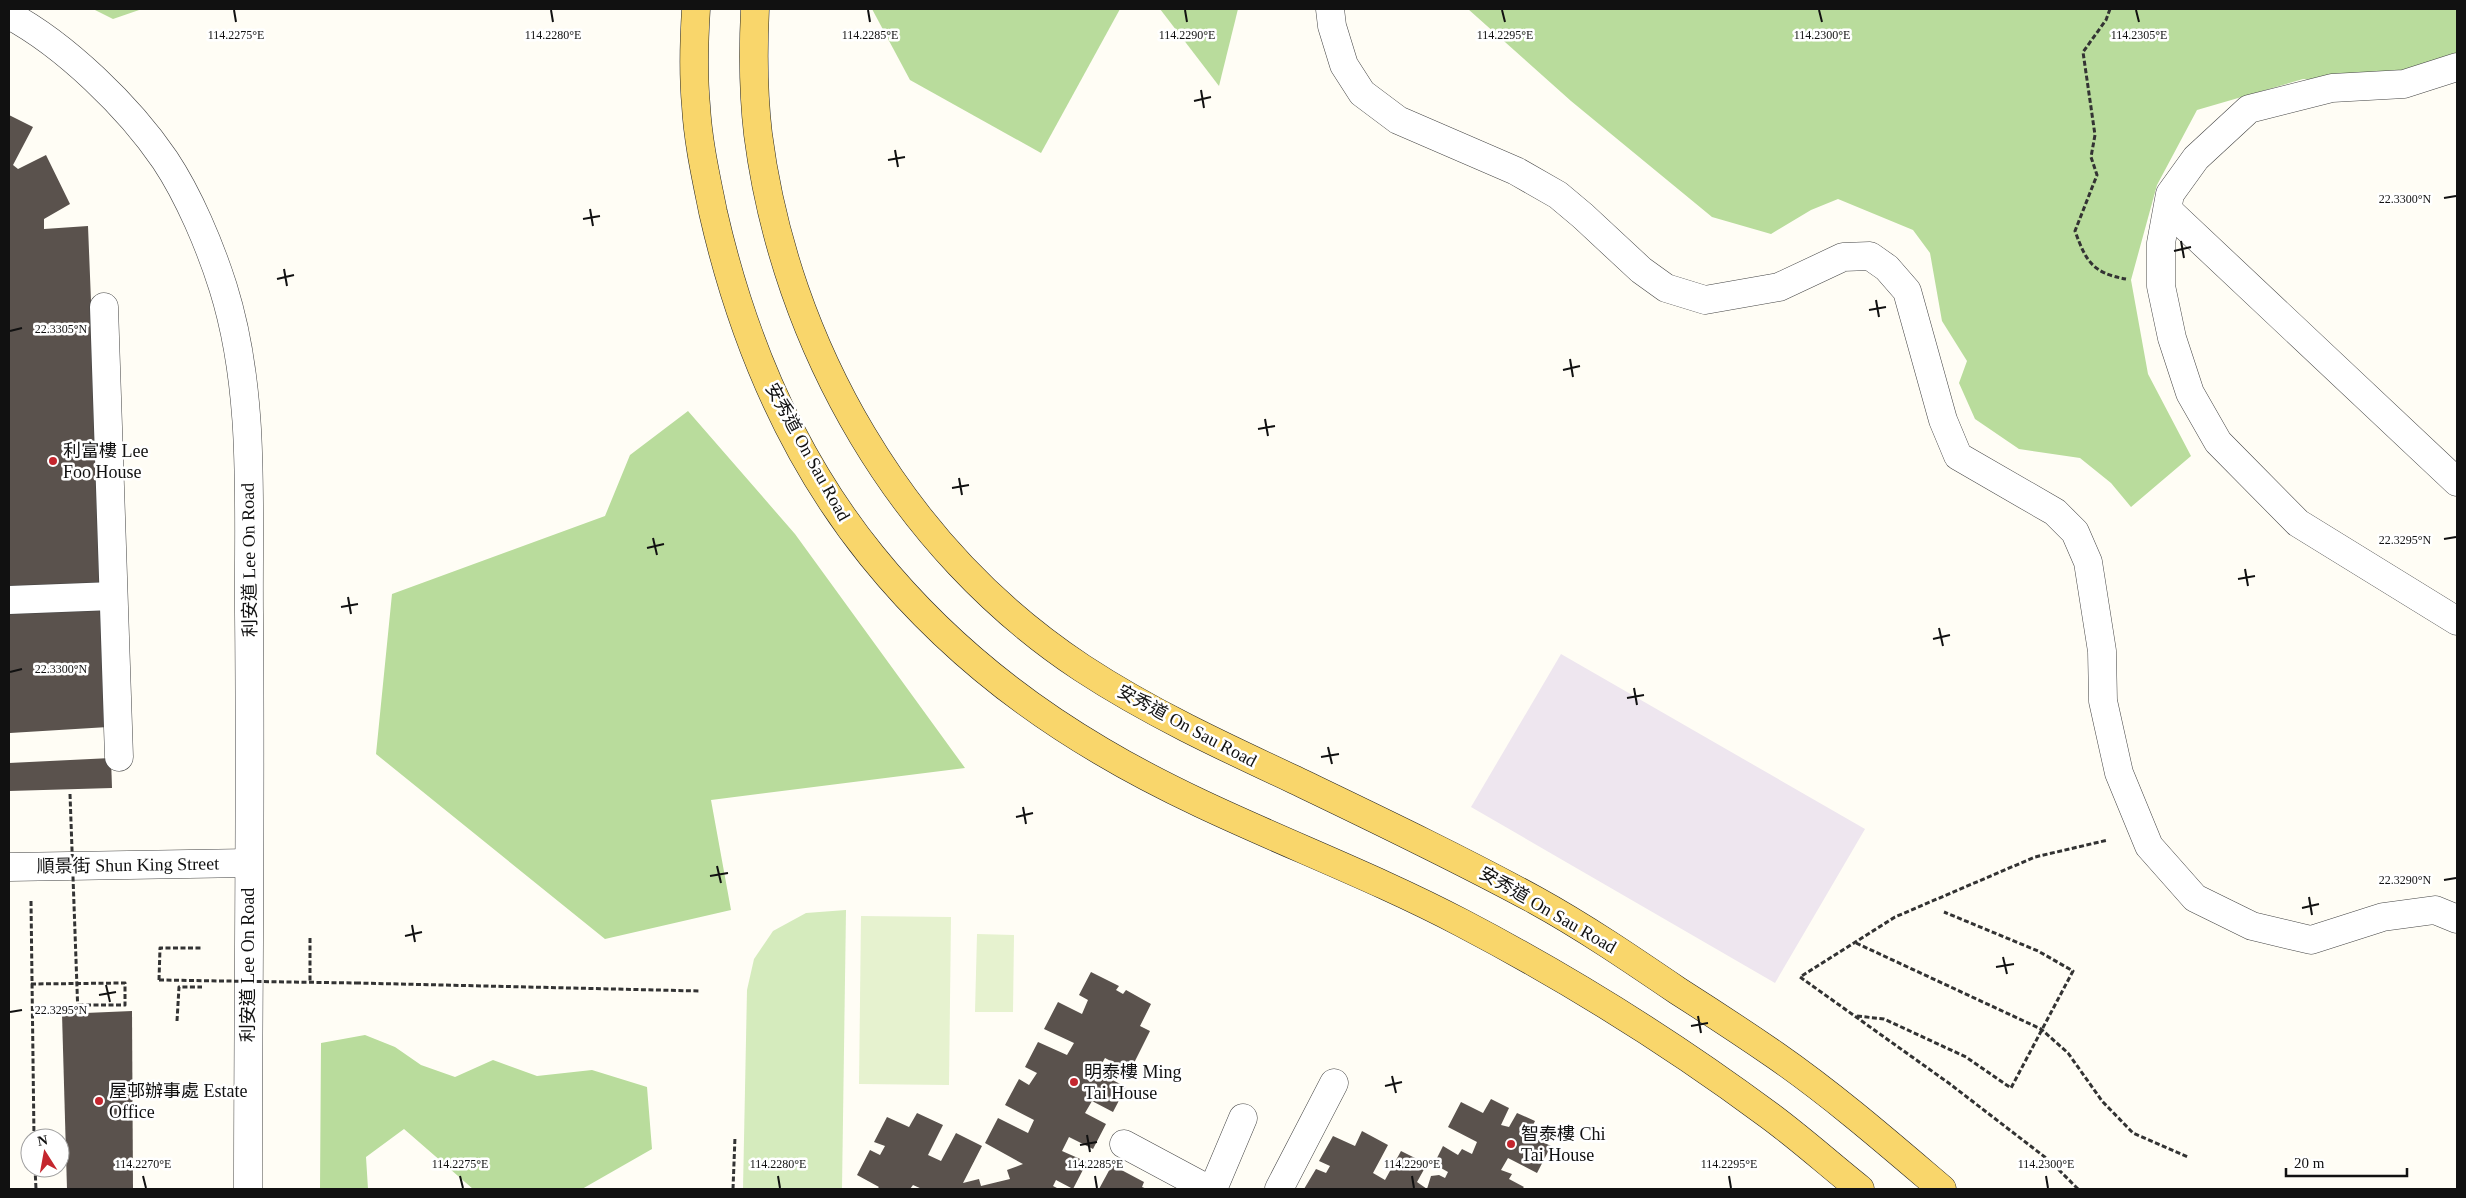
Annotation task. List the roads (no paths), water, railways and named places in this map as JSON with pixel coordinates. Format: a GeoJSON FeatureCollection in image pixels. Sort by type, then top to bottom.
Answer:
{"type":"FeatureCollection","features":[{"type":"Feature","properties":{"kind":"main road","name":"安秀道 On Sau Road"},"geometry":{"type":"LineString","coordinates":[[696,9],[694,47],[696,108],[701,155],[724,260],[742,319],[764,375],[789,427],[826,490],[872,556],[939,629],[974,661],[1049,718],[1131,768],[1398,890],[1551,971],[1694,1063],[1772,1118],[1860,1189]]}},
{"type":"Feature","properties":{"kind":"main road","name":"安秀道 On Sau Road"},"geometry":{"type":"LineString","coordinates":[[755,9],[754,89],[763,167],[779,242],[789,277],[807,324],[834,383],[878,460],[905,499],[945,548],[984,588],[1028,628],[1080,667],[1136,701],[1186,728],[1439,848],[1542,904],[1617,950],[1777,1057],[1888,1143],[1942,1189]]}},
{"type":"Feature","properties":{"kind":"street"},"geometry":{"type":"LineString","coordinates":[[1330,9],[1332,26],[1344,65],[1362,93],[1398,120],[1516,172],[1558,196],[1583,216],[1641,270],[1666,288],[1705,300],[1779,287],[1843,257],[1870,256],[1887,268],[1908,291],[1943,420],[1958,456],[2055,512],[2075,532],[2088,562],[2102,651],[2105,710],[2119,773],[2148,846],[2195,898],[2252,926],[2311,940],[2383,917],[2435,910],[2457,919]]}},
{"type":"Feature","properties":{"kind":"street","name":"利安道 Lee On Road"},"geometry":{"type":"LineString","coordinates":[[9,15],[27,25],[70,57],[121,107],[166,161],[197,221],[223,286],[239,350],[247,438],[250,659],[248,1189]]}},
{"type":"Feature","properties":{"kind":"street"},"geometry":{"type":"LineString","coordinates":[[2457,67],[2404,84],[2332,88],[2249,109],[2196,158],[2170,194],[2161,243],[2161,286],[2172,338],[2190,393],[2218,442],[2298,523],[2457,621]]}},
{"type":"Feature","properties":{"kind":"street"},"geometry":{"type":"LineString","coordinates":[[2168,210],[2457,482]]}},
{"type":"Feature","properties":{"kind":"street"},"geometry":{"type":"LineString","coordinates":[[104,307],[119,757]]}},
{"type":"Feature","properties":{"kind":"street"},"geometry":{"type":"LineString","coordinates":[[9,600],[113,596]]}},
{"type":"Feature","properties":{"kind":"street","name":"順景街 Shun King Street"},"geometry":{"type":"LineString","coordinates":[[9,867],[248,863]]}},
{"type":"Feature","properties":{"kind":"street"},"geometry":{"type":"LineString","coordinates":[[1279,1189],[1334,1084]]}},
{"type":"Feature","properties":{"kind":"street"},"geometry":{"type":"LineString","coordinates":[[1212,1189],[1243,1118]]}},
{"type":"Feature","properties":{"kind":"street"},"geometry":{"type":"LineString","coordinates":[[1124,1144],[1208,1189]]}},
{"type":"Feature","properties":{"kind":"place","name":"利富樓 Lee Foo House"},"geometry":{"type":"Point","coordinates":[53,461]}},
{"type":"Feature","properties":{"kind":"place","name":"明泰樓 Ming Tai House"},"geometry":{"type":"Point","coordinates":[1074,1082]}},
{"type":"Feature","properties":{"kind":"place","name":"屋邨辦事處 Estate Office"},"geometry":{"type":"Point","coordinates":[99,1101]}},
{"type":"Feature","properties":{"kind":"place","name":"智泰樓 Chi Tai House"},"geometry":{"type":"Point","coordinates":[1511,1144]}}]}
